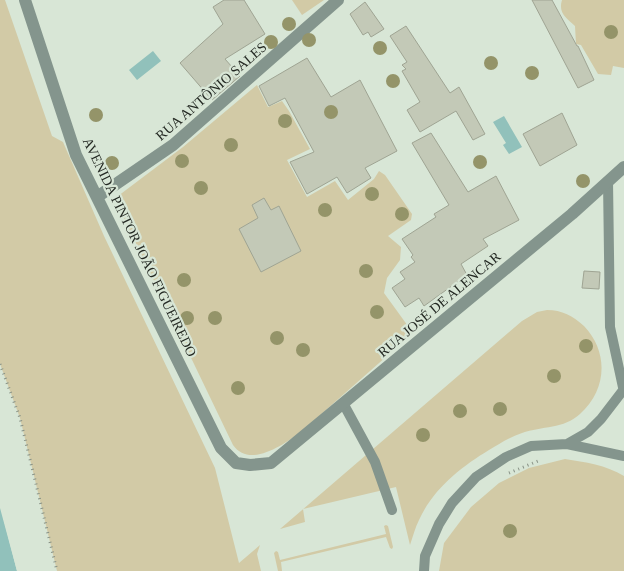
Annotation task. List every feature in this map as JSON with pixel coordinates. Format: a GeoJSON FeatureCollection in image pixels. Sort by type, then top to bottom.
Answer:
{"type":"FeatureCollection","features":[{"type":"Feature","properties":{"kind":"street","name":"AVENIDA PINTOR JOÃO FIGUEIREDO"},"geometry":{"type":"LineString","coordinates":[[26,0],[76,155],[221,448],[236,463],[250,466],[271,463]]}},
{"type":"Feature","properties":{"kind":"street","name":"RUA ANTÔNIO SALES"},"geometry":{"type":"LineString","coordinates":[[97,197],[173,145],[338,0]]}},
{"type":"Feature","properties":{"kind":"street","name":"RUA JOSÉ DE ALENCAR"},"geometry":{"type":"LineString","coordinates":[[271,463],[572,214],[624,167]]}},
{"type":"Feature","properties":{"kind":"lane"},"geometry":{"type":"LineString","coordinates":[[567,444],[588,432],[602,419],[624,390],[610,328],[608,181]]}},
{"type":"Feature","properties":{"kind":"lane"},"geometry":{"type":"LineString","coordinates":[[343,403],[375,462],[392,510]]}},
{"type":"Feature","properties":{"kind":"lane"},"geometry":{"type":"LineString","coordinates":[[424,571],[425,556],[439,524],[452,503],[476,477],[506,457],[531,446],[567,444],[624,456]]}},
{"type":"Feature","properties":{"kind":"path"},"geometry":{"type":"LineString","coordinates":[[0,364],[20,418],[57,571]]}},
{"type":"Feature","properties":{"kind":"path"},"geometry":{"type":"LineString","coordinates":[[506,475],[544,460]]}},
{"type":"Feature","properties":{"kind":"shaded area"},"geometry":{"type":"Polygon","coordinates":[[[0,0],[5,0],[52,136],[63,142],[104,236],[215,468],[239,563],[260,545],[257,554],[261,571],[57,571],[20,418],[0,364],[0,0]]]}},
{"type":"Feature","properties":{"kind":"shaded area"},"geometry":{"type":"Polygon","coordinates":[[[292,0],[324,0],[302,15],[292,0]]]}},
{"type":"Feature","properties":{"kind":"shaded area"},"geometry":{"type":"Polygon","coordinates":[[[562,0],[624,0],[624,68],[613,66],[611,75],[598,74],[581,45],[576,44],[575,26],[562,12],[562,0]]]}},
{"type":"Feature","properties":{"kind":"shaded area"},"geometry":{"type":"Polygon","coordinates":[[[257,85],[268,107],[282,101],[310,149],[287,160],[307,197],[335,181],[348,200],[374,179],[379,171],[385,175],[412,214],[411,220],[388,236],[401,247],[400,260],[387,278],[384,293],[413,333],[301,432],[267,452],[258,455],[248,455],[240,452],[233,445],[117,204],[118,196],[183,147],[257,85]]]}},
{"type":"Feature","properties":{"kind":"shaded area"},"geometry":{"type":"Polygon","coordinates":[[[552,310],[567,314],[584,326],[592,336],[598,347],[602,371],[596,394],[589,404],[574,419],[560,425],[530,431],[509,439],[458,471],[432,498],[416,526],[410,545],[396,487],[303,509],[522,321],[537,312],[552,310]]]}},
{"type":"Feature","properties":{"kind":"shaded area"},"geometry":{"type":"Polygon","coordinates":[[[565,459],[603,467],[624,476],[624,571],[439,571],[444,543],[471,507],[499,483],[529,468],[565,459]]]}},
{"type":"Feature","properties":{"kind":"shaded area"},"geometry":{"type":"Polygon","coordinates":[[[303,509],[305,522],[280,529],[303,509]]]}},
{"type":"Feature","properties":{"kind":"shaded area"},"geometry":{"type":"Polygon","coordinates":[[[384,526],[388,526],[392,549],[386,537],[281,562],[282,571],[278,571],[274,553],[276,551],[280,560],[386,534],[384,526]]]}},
{"type":"Feature","properties":{"kind":"water"},"geometry":{"type":"Polygon","coordinates":[[[153,51],[161,61],[137,80],[129,70],[153,51]]]}},
{"type":"Feature","properties":{"kind":"water"},"geometry":{"type":"Polygon","coordinates":[[[504,116],[522,147],[509,154],[503,145],[506,143],[493,122],[504,116]]]}},
{"type":"Feature","properties":{"kind":"water"},"geometry":{"type":"Polygon","coordinates":[[[0,508],[17,571],[0,571],[0,508]]]}},
{"type":"Feature","properties":{"kind":"pier"},"geometry":{"type":"Polygon","coordinates":[[[0,505],[2,507],[19,571],[17,571],[0,505]]]}},
{"type":"Feature","properties":{"kind":"building"},"geometry":{"type":"Polygon","coordinates":[[[224,0],[244,0],[265,34],[225,59],[240,76],[212,100],[180,63],[223,24],[213,7],[224,0]]]}},
{"type":"Feature","properties":{"kind":"building"},"geometry":{"type":"Polygon","coordinates":[[[532,0],[552,0],[578,46],[594,80],[578,88],[532,0]]]}},
{"type":"Feature","properties":{"kind":"building"},"geometry":{"type":"Polygon","coordinates":[[[365,2],[384,29],[371,37],[368,32],[363,35],[350,14],[365,2]]]}},
{"type":"Feature","properties":{"kind":"building"},"geometry":{"type":"Polygon","coordinates":[[[406,26],[450,93],[459,87],[485,134],[473,140],[456,111],[420,132],[407,110],[420,102],[402,71],[406,69],[402,65],[407,62],[390,36],[406,26]]]}},
{"type":"Feature","properties":{"kind":"building"},"geometry":{"type":"Polygon","coordinates":[[[307,58],[331,97],[360,80],[397,151],[365,168],[371,178],[347,193],[337,177],[307,194],[290,162],[314,152],[285,98],[269,106],[259,86],[307,58]]]}},
{"type":"Feature","properties":{"kind":"building"},"geometry":{"type":"Polygon","coordinates":[[[562,113],[577,145],[540,166],[523,134],[562,113]]]}},
{"type":"Feature","properties":{"kind":"building"},"geometry":{"type":"Polygon","coordinates":[[[431,133],[468,192],[496,176],[519,220],[483,239],[488,246],[461,264],[467,275],[424,306],[419,298],[405,307],[392,288],[405,279],[400,272],[415,262],[411,257],[413,255],[402,239],[436,217],[434,214],[449,205],[412,143],[431,133]]]}},
{"type":"Feature","properties":{"kind":"building"},"geometry":{"type":"Polygon","coordinates":[[[264,198],[271,210],[279,206],[301,251],[261,272],[239,229],[258,218],[252,205],[264,198]]]}},
{"type":"Feature","properties":{"kind":"building"},"geometry":{"type":"Polygon","coordinates":[[[584,271],[600,272],[599,289],[582,288],[584,271]]]}}]}
